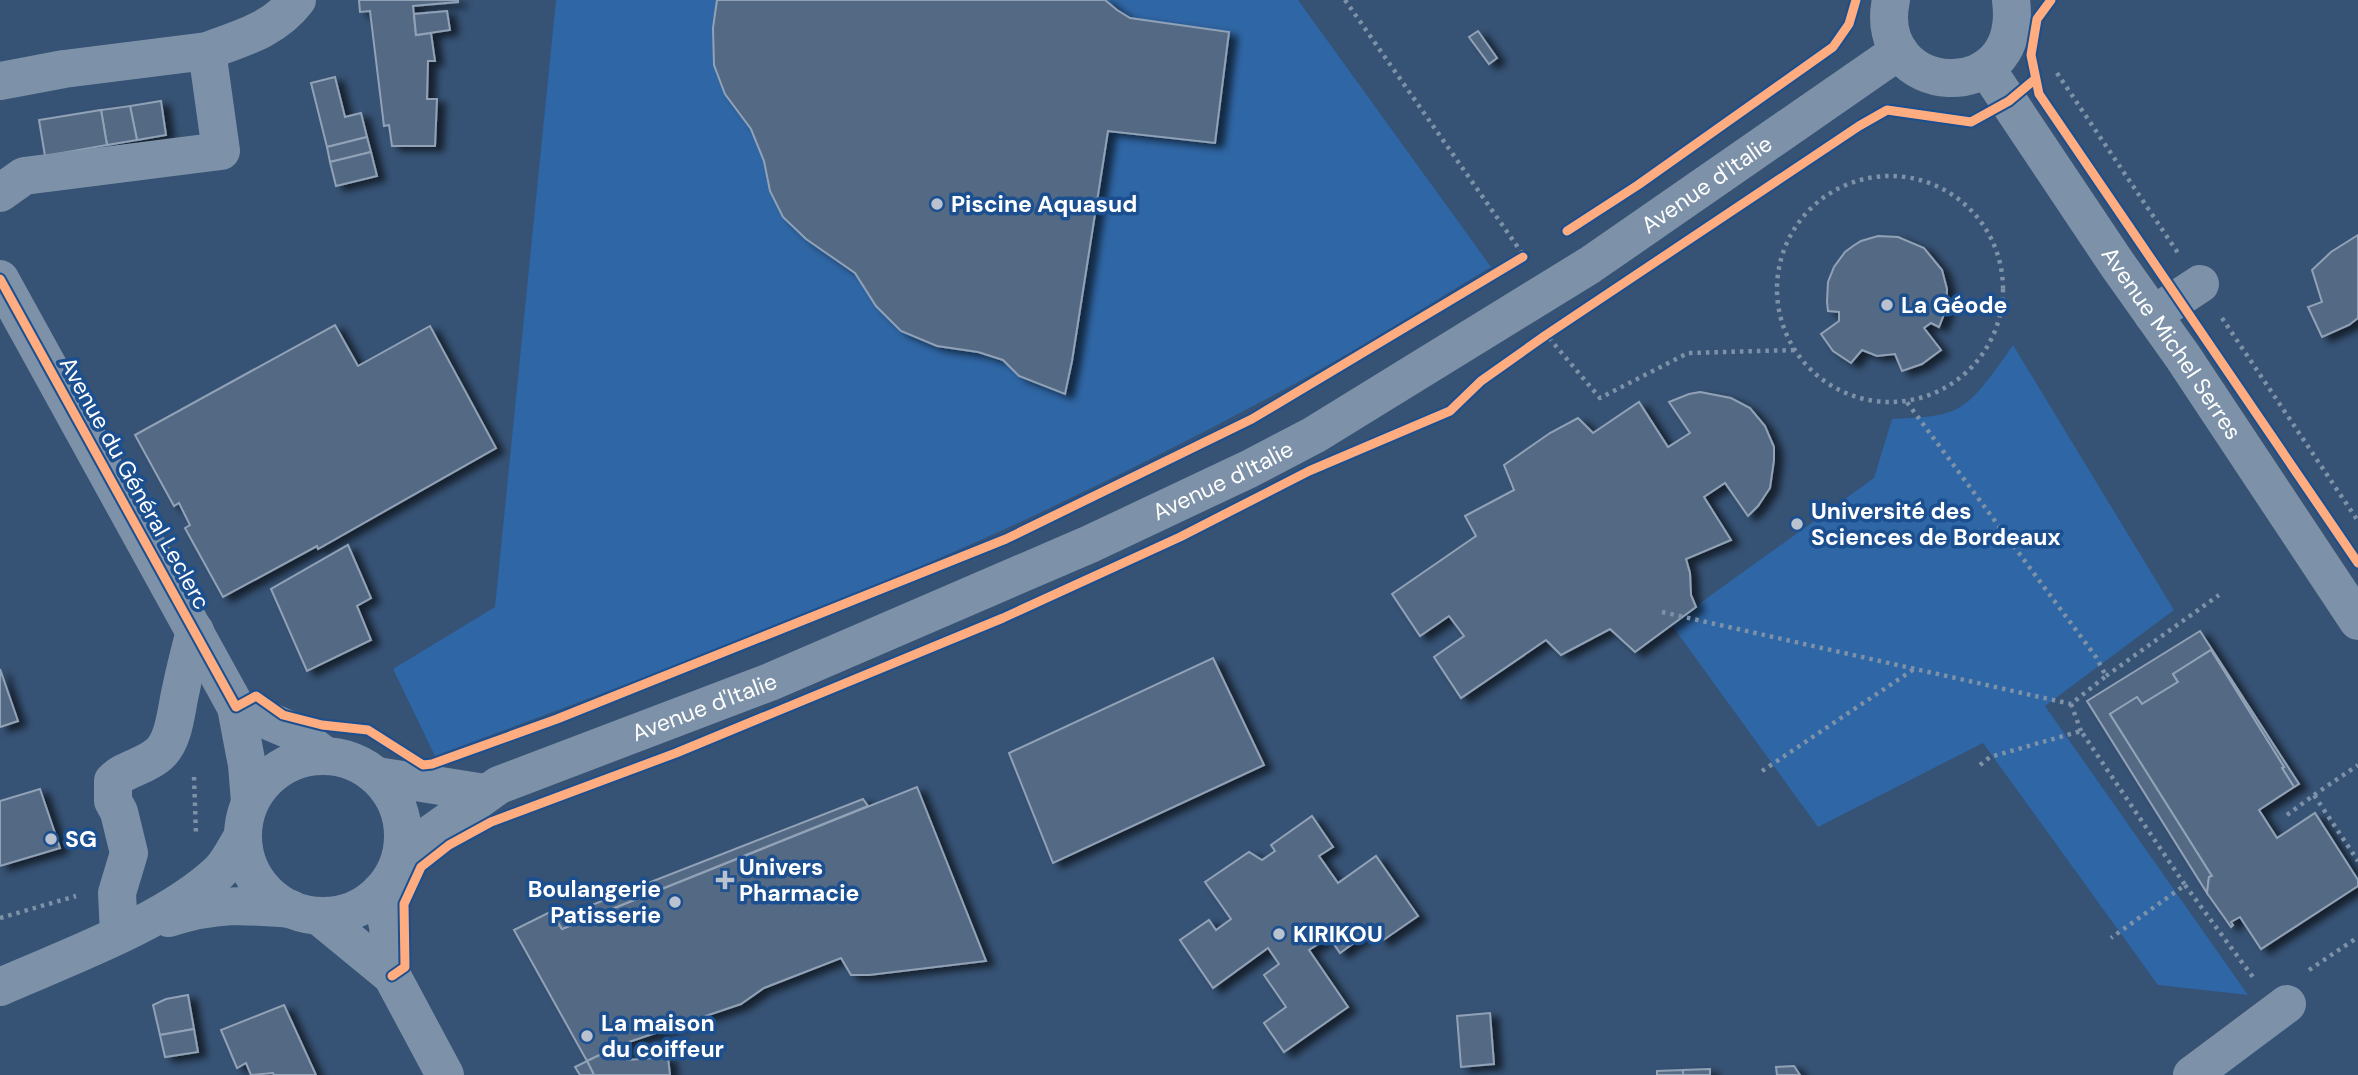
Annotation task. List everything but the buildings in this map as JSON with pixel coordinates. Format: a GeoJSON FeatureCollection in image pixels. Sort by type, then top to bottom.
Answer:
{"type":"FeatureCollection","features":[{"type":"Feature","properties":{"kind":"street"},"geometry":{"type":"LineString","coordinates":[[0,81],[64,69],[207,51],[252,35],[284,16],[297,0]]}},
{"type":"Feature","properties":{"kind":"street"},"geometry":{"type":"LineString","coordinates":[[1891,0],[1888,14],[1891,34],[1899,51],[1912,66],[1929,75],[1949,79],[1969,76],[1986,68],[2001,55],[2010,37],[2013,18],[2011,0]]}},
{"type":"Feature","properties":{"kind":"street"},"geometry":{"type":"LineString","coordinates":[[0,193],[24,176],[221,151],[207,51]]}},
{"type":"Feature","properties":{"kind":"street","name":"Avenue d'Italie"},"geometry":{"type":"LineString","coordinates":[[401,855],[499,785],[770,682],[1078,550],[1314,435],[1590,265],[1899,51]]}},
{"type":"Feature","properties":{"kind":"street","name":"Avenue Michel Serres"},"geometry":{"type":"LineString","coordinates":[[1986,68],[2358,621]]}},
{"type":"Feature","properties":{"kind":"street","name":"Avenue du Général Leclerc"},"geometry":{"type":"LineString","coordinates":[[0,279],[236,707],[247,765],[246,819]]}},
{"type":"Feature","properties":{"kind":"street"},"geometry":{"type":"LineString","coordinates":[[2153,315],[2200,284]]}},
{"type":"Feature","properties":{"kind":"street"},"geometry":{"type":"LineString","coordinates":[[119,934],[117,893],[129,853],[119,812],[113,801],[113,781],[118,775],[142,766],[161,753],[176,721],[180,691],[195,631]]}},
{"type":"Feature","properties":{"kind":"street"},"geometry":{"type":"LineString","coordinates":[[236,707],[292,731],[324,755]]}},
{"type":"Feature","properties":{"kind":"street"},"geometry":{"type":"LineString","coordinates":[[0,987],[119,934],[193,895],[221,870],[260,786],[288,763],[324,755],[352,761],[377,776],[397,804],[403,830],[401,855],[393,876],[380,892],[352,911],[305,913],[245,905],[200,908],[119,934]]}},
{"type":"Feature","properties":{"kind":"street"},"geometry":{"type":"LineString","coordinates":[[377,776],[485,793]]}},
{"type":"Feature","properties":{"kind":"street"},"geometry":{"type":"LineString","coordinates":[[246,819],[246,859],[256,880],[272,897],[305,913],[392,976]]}},
{"type":"Feature","properties":{"kind":"street"},"geometry":{"type":"LineString","coordinates":[[380,892],[388,926],[392,976],[446,1075]]}},
{"type":"Feature","properties":{"kind":"street"},"geometry":{"type":"LineString","coordinates":[[2192,1075],[2286,987]]}},
{"type":"Feature","properties":{"kind":"path"},"geometry":{"type":"LineString","coordinates":[[1345,0],[1523,257]]}},
{"type":"Feature","properties":{"kind":"path"},"geometry":{"type":"LineString","coordinates":[[1833,47],[1849,24],[1853,12]]}},
{"type":"Feature","properties":{"kind":"path"},"geometry":{"type":"LineString","coordinates":[[1883,175],[1921,180],[1956,196],[1983,223],[2000,258],[2004,296],[1995,333],[1974,366],[1944,389],[1906,401],[1871,400],[1836,389],[1808,367],[1797,350],[1788,337],[1777,302],[1779,266],[1792,232],[1814,204],[1845,185],[1883,175]]}},
{"type":"Feature","properties":{"kind":"path"},"geometry":{"type":"LineString","coordinates":[[1511,264],[1534,251]]}},
{"type":"Feature","properties":{"kind":"path"},"geometry":{"type":"LineString","coordinates":[[1535,343],[1556,328]]}},
{"type":"Feature","properties":{"kind":"path"},"geometry":{"type":"LineString","coordinates":[[1546,335],[1600,398],[1688,353],[1797,350]]}},
{"type":"Feature","properties":{"kind":"path"},"geometry":{"type":"LineString","coordinates":[[1906,401],[2096,657],[2106,676]]}},
{"type":"Feature","properties":{"kind":"path"},"geometry":{"type":"LineString","coordinates":[[2071,704],[2219,595]]}},
{"type":"Feature","properties":{"kind":"path"},"geometry":{"type":"LineString","coordinates":[[1662,612],[2071,704]]}},
{"type":"Feature","properties":{"kind":"path"},"geometry":{"type":"LineString","coordinates":[[1762,771],[1914,669]]}},
{"type":"Feature","properties":{"kind":"path"},"geometry":{"type":"LineString","coordinates":[[2071,704],[2081,731],[2185,885],[2255,979],[2286,987],[2358,937]]}},
{"type":"Feature","properties":{"kind":"path"},"geometry":{"type":"LineString","coordinates":[[1980,765],[1990,757],[2081,731]]}},
{"type":"Feature","properties":{"kind":"path"},"geometry":{"type":"LineString","coordinates":[[2287,815],[2358,765]]}},
{"type":"Feature","properties":{"kind":"path"},"geometry":{"type":"LineString","coordinates":[[190,841],[196,834],[193,785],[195,771]]}},
{"type":"Feature","properties":{"kind":"path"},"geometry":{"type":"LineString","coordinates":[[2314,795],[2358,861]]}},
{"type":"Feature","properties":{"kind":"path"},"geometry":{"type":"LineString","coordinates":[[2111,938],[2185,885]]}},
{"type":"Feature","properties":{"kind":"path"},"geometry":{"type":"LineString","coordinates":[[0,918],[101,888],[117,893]]}},
{"type":"Feature","properties":{"kind":"shaded area"},"geometry":{"type":"Polygon","coordinates":[[[556,0],[1298,0],[1491,267],[1289,387],[1033,516],[811,612],[435,756],[393,669],[495,607],[556,0]]]}},
{"type":"Feature","properties":{"kind":"shaded area"},"geometry":{"type":"Polygon","coordinates":[[[2013,345],[2174,610],[2045,706],[2248,995],[2158,985],[1983,743],[1818,827],[1671,624],[1874,478],[1892,419],[1938,415],[1955,410],[1970,400],[1983,386],[2013,345]]]}},
{"type":"Feature","properties":{"kind":"cycle path"},"geometry":{"type":"LineString","coordinates":[[1567,231],[1638,185],[1833,47],[1849,24],[1856,0]]}},
{"type":"Feature","properties":{"kind":"cycle path"},"geometry":{"type":"LineString","coordinates":[[2051,0],[2037,19],[2031,55],[2039,94],[2358,563]]}},
{"type":"Feature","properties":{"kind":"cycle path"},"geometry":{"type":"LineString","coordinates":[[392,976],[405,967],[404,904],[421,867],[449,845],[491,822],[676,753],[1003,618],[1180,537],[1309,471],[1450,411],[1481,381],[1546,335],[1887,110],[1971,122],[2009,101],[2034,80]]}},
{"type":"Feature","properties":{"kind":"cycle path"},"geometry":{"type":"LineString","coordinates":[[0,279],[236,707],[256,696],[283,715],[322,725],[368,730],[423,765],[557,719],[1006,539],[1252,419],[1523,257]]}},
{"type":"Feature","properties":{"kind":"place","name":"Piscine Aquasud"},"geometry":{"type":"Point","coordinates":[937,204]}},
{"type":"Feature","properties":{"kind":"place","name":"La Géode"},"geometry":{"type":"Point","coordinates":[1887,305]}},
{"type":"Feature","properties":{"kind":"place","name":"Université des Sciences de Bordeaux"},"geometry":{"type":"Point","coordinates":[1797,524]}},
{"type":"Feature","properties":{"kind":"place","name":"SG"},"geometry":{"type":"Point","coordinates":[51,839]}},
{"type":"Feature","properties":{"kind":"place","name":"Univers Pharmacie"},"geometry":{"type":"Point","coordinates":[725,880]}},
{"type":"Feature","properties":{"kind":"place","name":"Boulangerie Patisserie"},"geometry":{"type":"Point","coordinates":[675,902]}},
{"type":"Feature","properties":{"kind":"place","name":"KIRIKOU"},"geometry":{"type":"Point","coordinates":[1279,934]}},
{"type":"Feature","properties":{"kind":"place","name":"La maison du coiffeur"},"geometry":{"type":"Point","coordinates":[587,1036]}}]}
